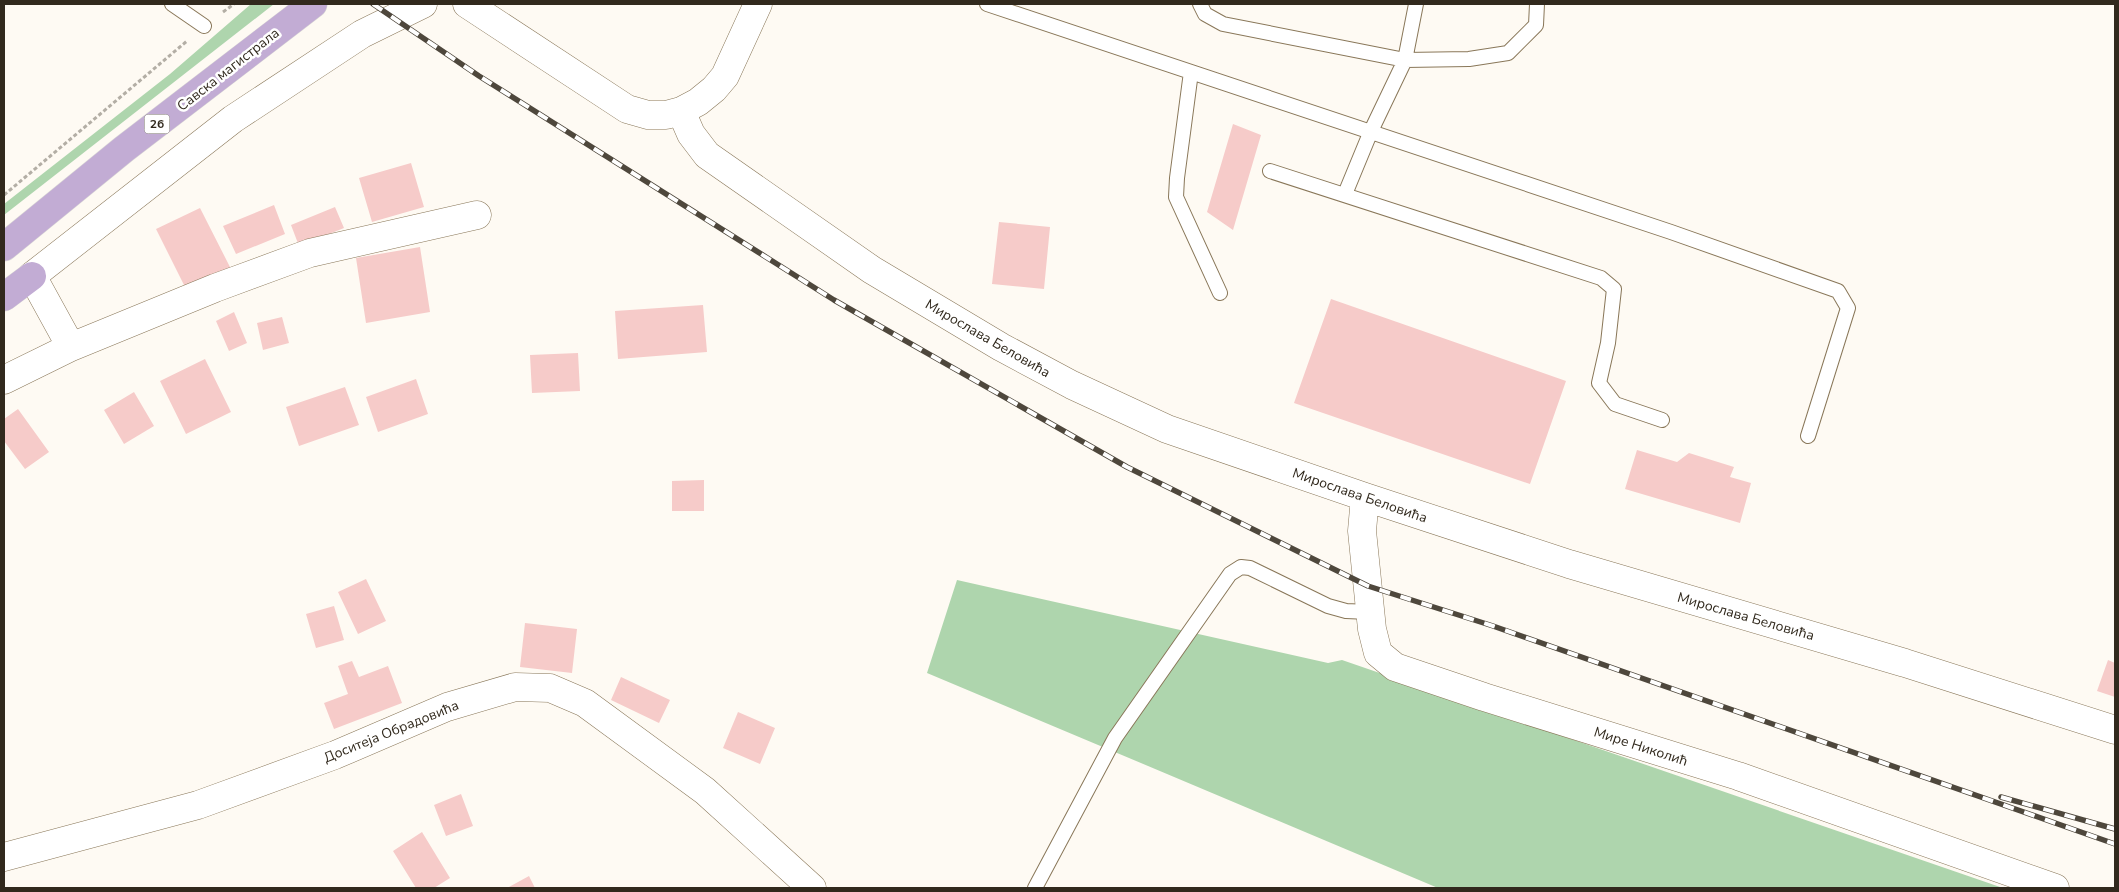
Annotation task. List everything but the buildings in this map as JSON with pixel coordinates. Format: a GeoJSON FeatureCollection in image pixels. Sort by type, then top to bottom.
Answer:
{"type":"FeatureCollection","features":[{"type":"Feature","properties":{"kind":"main road","name":"Савска магистрала"},"geometry":{"type":"LineString","coordinates":[[4,247],[124,149],[312,4]]}},
{"type":"Feature","properties":{"kind":"main road"},"geometry":{"type":"LineString","coordinates":[[4,298],[32,276]]}},
{"type":"Feature","properties":{"kind":"street"},"geometry":{"type":"LineString","coordinates":[[71,347],[32,276],[233,119],[362,34],[423,4]]}},
{"type":"Feature","properties":{"kind":"street"},"geometry":{"type":"LineString","coordinates":[[468,4],[627,109],[648,115],[666,116],[681,112],[714,89],[725,76],[758,4]]}},
{"type":"Feature","properties":{"kind":"street","name":"Мирослава Беловића"},"geometry":{"type":"LineString","coordinates":[[681,112],[691,134],[707,155],[872,270],[1001,348],[1072,385],[1167,428],[1365,497],[1569,564],[1905,663],[2115,730]]}},
{"type":"Feature","properties":{"kind":"street"},"geometry":{"type":"LineString","coordinates":[[4,380],[71,347],[215,288],[310,253],[477,215]]}},
{"type":"Feature","properties":{"kind":"street","name":"Мире Николић"},"geometry":{"type":"LineString","coordinates":[[1365,497],[1362,531],[1369,612],[1378,652],[1395,667],[1738,776],[2055,888]]}},
{"type":"Feature","properties":{"kind":"street","name":"Доситеја Обрадовића"},"geometry":{"type":"LineString","coordinates":[[4,857],[198,805],[335,755],[447,707],[515,687],[550,688],[585,703],[705,791],[812,888]]}},
{"type":"Feature","properties":{"kind":"lane"},"geometry":{"type":"LineString","coordinates":[[172,4],[204,26]]}},
{"type":"Feature","properties":{"kind":"lane"},"geometry":{"type":"LineString","coordinates":[[987,4],[1671,232],[1838,291],[1848,308],[1808,436]]}},
{"type":"Feature","properties":{"kind":"lane"},"geometry":{"type":"LineString","coordinates":[[1200,4],[1205,14],[1224,24],[1405,60],[1469,59],[1508,53],[1536,25],[1537,4]]}},
{"type":"Feature","properties":{"kind":"lane"},"geometry":{"type":"LineString","coordinates":[[1345,194],[1370,132],[1405,60],[1416,4]]}},
{"type":"Feature","properties":{"kind":"lane"},"geometry":{"type":"LineString","coordinates":[[1190,72],[1176,197],[1220,293]]}},
{"type":"Feature","properties":{"kind":"lane"},"geometry":{"type":"LineString","coordinates":[[1270,171],[1601,278],[1614,289],[1608,343],[1599,383],[1615,404],[1662,420]]}},
{"type":"Feature","properties":{"kind":"lane"},"geometry":{"type":"LineString","coordinates":[[1035,888],[1115,738],[1214,593],[1230,574],[1241,567],[1250,568],[1328,606],[1346,611],[1369,612]]}},
{"type":"Feature","properties":{"kind":"path"},"geometry":{"type":"LineString","coordinates":[[4,195],[204,26],[234,4]]}},
{"type":"Feature","properties":{"kind":"green space"},"geometry":{"type":"Polygon","coordinates":[[[251,4],[274,4],[4,215],[4,204],[170,74],[251,4]]]}},
{"type":"Feature","properties":{"kind":"green space"},"geometry":{"type":"Polygon","coordinates":[[[957,580],[1328,663],[1342,660],[2003,888],[1438,888],[927,673],[957,580]]]}},
{"type":"Feature","properties":{"kind":"railway"},"geometry":{"type":"LineString","coordinates":[[373,4],[479,76],[834,300],[1127,467],[1368,586],[1493,626],[2115,844]]}},
{"type":"Feature","properties":{"kind":"railway"},"geometry":{"type":"LineString","coordinates":[[2001,797],[2115,829]]}}]}
